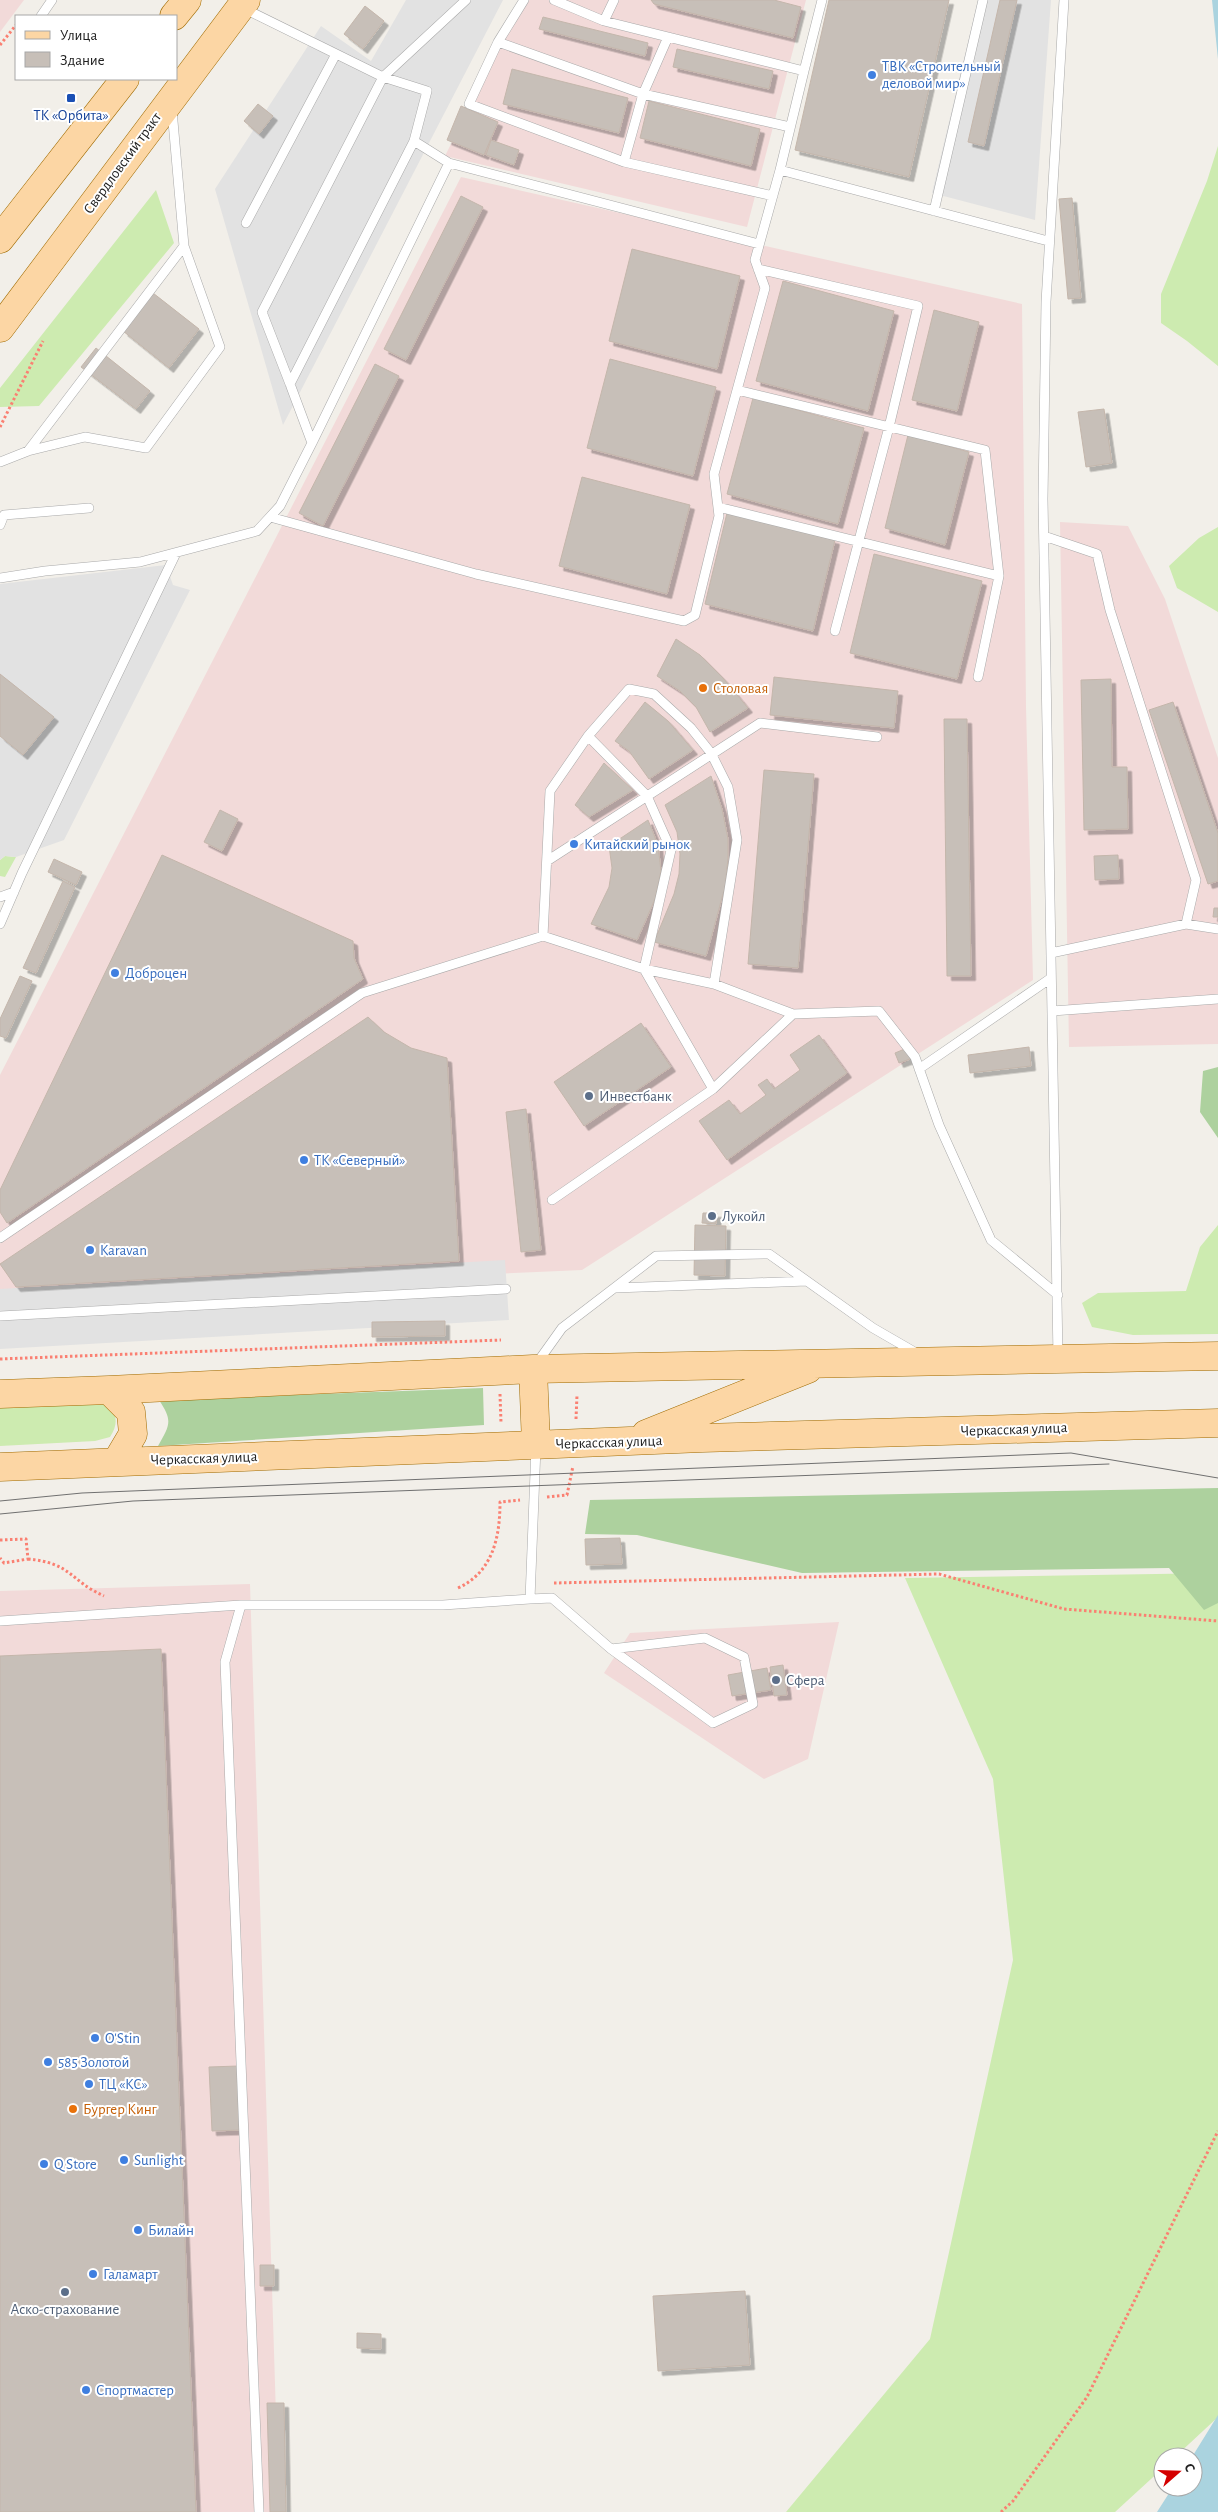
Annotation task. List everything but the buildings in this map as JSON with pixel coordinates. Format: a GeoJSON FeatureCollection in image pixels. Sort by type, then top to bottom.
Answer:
{"type":"FeatureCollection","features":[{"type":"Feature","properties":{"kind":"main road"},"geometry":{"type":"LineString","coordinates":[[175,15],[187,0]]}},
{"type":"Feature","properties":{"kind":"main road","name":"Свердловский тракт"},"geometry":{"type":"LineString","coordinates":[[0,328],[239,2]]}},
{"type":"Feature","properties":{"kind":"main road"},"geometry":{"type":"LineString","coordinates":[[0,239],[124,80]]}},
{"type":"Feature","properties":{"kind":"main road"},"geometry":{"type":"LineString","coordinates":[[0,1394],[533,1369],[1218,1356]]}},
{"type":"Feature","properties":{"kind":"main road"},"geometry":{"type":"LineString","coordinates":[[626,1442],[822,1363]]}},
{"type":"Feature","properties":{"kind":"main road"},"geometry":{"type":"LineString","coordinates":[[533,1369],[536,1444]]}},
{"type":"Feature","properties":{"kind":"main road"},"geometry":{"type":"LineString","coordinates":[[109,1390],[131,1412],[133,1434],[117,1461]]}},
{"type":"Feature","properties":{"kind":"main road","name":"Черкасская улица"},"geometry":{"type":"LineString","coordinates":[[0,1467],[536,1444],[1218,1423]]}},
{"type":"Feature","properties":{"kind":"lane"},"geometry":{"type":"LineString","coordinates":[[42,15],[52,0]]}},
{"type":"Feature","properties":{"kind":"lane"},"geometry":{"type":"LineString","coordinates":[[312,443],[262,312],[383,77],[466,0]]}},
{"type":"Feature","properties":{"kind":"lane"},"geometry":{"type":"LineString","coordinates":[[524,0],[498,42],[469,104],[624,162],[773,196]]}},
{"type":"Feature","properties":{"kind":"lane"},"geometry":{"type":"LineString","coordinates":[[554,0],[604,21],[804,71]]}},
{"type":"Feature","properties":{"kind":"lane"},"geometry":{"type":"LineString","coordinates":[[604,21],[614,0]]}},
{"type":"Feature","properties":{"kind":"lane"},"geometry":{"type":"LineString","coordinates":[[270,517],[476,574],[684,621],[695,615],[720,516],[714,474],[765,288],[755,260],[780,170],[822,1],[812,0]]}},
{"type":"Feature","properties":{"kind":"lane"},"geometry":{"type":"LineString","coordinates":[[934,211],[983,0]]}},
{"type":"Feature","properties":{"kind":"lane"},"geometry":{"type":"LineString","coordinates":[[1058,1358],[1044,536],[1048,241],[1064,0]]}},
{"type":"Feature","properties":{"kind":"lane"},"geometry":{"type":"LineString","coordinates":[[239,2],[383,77],[427,91],[414,141],[290,384]]}},
{"type":"Feature","properties":{"kind":"lane"},"geometry":{"type":"LineString","coordinates":[[624,162],[644,94],[668,37]]}},
{"type":"Feature","properties":{"kind":"lane"},"geometry":{"type":"LineString","coordinates":[[498,42],[644,94],[790,128]]}},
{"type":"Feature","properties":{"kind":"lane"},"geometry":{"type":"LineString","coordinates":[[246,223],[336,54]]}},
{"type":"Feature","properties":{"kind":"lane"},"geometry":{"type":"LineString","coordinates":[[0,462],[28,450],[85,437],[146,448],[220,347],[184,246],[170,98]]}},
{"type":"Feature","properties":{"kind":"lane"},"geometry":{"type":"LineString","coordinates":[[414,141],[449,163],[759,244]]}},
{"type":"Feature","properties":{"kind":"lane"},"geometry":{"type":"LineString","coordinates":[[0,578],[45,570],[140,562],[257,531],[280,506],[449,163]]}},
{"type":"Feature","properties":{"kind":"lane"},"geometry":{"type":"LineString","coordinates":[[780,170],[1048,241]]}},
{"type":"Feature","properties":{"kind":"lane"},"geometry":{"type":"LineString","coordinates":[[28,450],[184,246]]}},
{"type":"Feature","properties":{"kind":"lane"},"geometry":{"type":"LineString","coordinates":[[758,270],[918,306],[889,427],[857,541],[835,630]]}},
{"type":"Feature","properties":{"kind":"lane"},"geometry":{"type":"LineString","coordinates":[[737,390],[985,450],[999,576],[978,677]]}},
{"type":"Feature","properties":{"kind":"lane"},"geometry":{"type":"LineString","coordinates":[[718,507],[999,576]]}},
{"type":"Feature","properties":{"kind":"lane"},"geometry":{"type":"LineString","coordinates":[[0,525],[4,515],[89,508]]}},
{"type":"Feature","properties":{"kind":"lane"},"geometry":{"type":"LineString","coordinates":[[1044,536],[1097,554],[1110,610],[1196,880],[1186,924]]}},
{"type":"Feature","properties":{"kind":"lane"},"geometry":{"type":"LineString","coordinates":[[0,924],[176,553]]}},
{"type":"Feature","properties":{"kind":"lane"},"geometry":{"type":"LineString","coordinates":[[543,936],[550,791],[588,736],[629,689],[654,694],[691,728],[712,753],[728,787],[737,840],[714,984]]}},
{"type":"Feature","properties":{"kind":"lane"},"geometry":{"type":"LineString","coordinates":[[547,861],[760,723],[877,737]]}},
{"type":"Feature","properties":{"kind":"lane"},"geometry":{"type":"LineString","coordinates":[[588,736],[647,796],[671,850],[644,969],[712,1089]]}},
{"type":"Feature","properties":{"kind":"lane"},"geometry":{"type":"LineString","coordinates":[[0,897],[14,892]]}},
{"type":"Feature","properties":{"kind":"lane"},"geometry":{"type":"LineString","coordinates":[[1050,954],[1186,924],[1218,929]]}},
{"type":"Feature","properties":{"kind":"lane"},"geometry":{"type":"LineString","coordinates":[[0,1238],[362,993],[543,936],[644,969],[714,984],[793,1014],[878,1011],[915,1057],[939,1125],[991,1240],[1058,1295]]}},
{"type":"Feature","properties":{"kind":"lane"},"geometry":{"type":"LineString","coordinates":[[919,1069],[1051,978]]}},
{"type":"Feature","properties":{"kind":"lane"},"geometry":{"type":"LineString","coordinates":[[1052,1011],[1218,999]]}},
{"type":"Feature","properties":{"kind":"lane"},"geometry":{"type":"LineString","coordinates":[[552,1200],[712,1089],[793,1014]]}},
{"type":"Feature","properties":{"kind":"lane"},"geometry":{"type":"LineString","coordinates":[[533,1369],[562,1328],[656,1256],[769,1254],[873,1328],[929,1361]]}},
{"type":"Feature","properties":{"kind":"lane"},"geometry":{"type":"LineString","coordinates":[[615,1288],[807,1281]]}},
{"type":"Feature","properties":{"kind":"lane"},"geometry":{"type":"LineString","coordinates":[[0,1316],[506,1289]]}},
{"type":"Feature","properties":{"kind":"lane"},"geometry":{"type":"LineString","coordinates":[[530,1599],[536,1444]]}},
{"type":"Feature","properties":{"kind":"lane"},"geometry":{"type":"LineString","coordinates":[[0,1620],[241,1605],[443,1605],[552,1598],[610,1649],[713,1723],[753,1704],[744,1657],[705,1638],[610,1649]]}},
{"type":"Feature","properties":{"kind":"lane"},"geometry":{"type":"LineString","coordinates":[[241,1605],[225,1662],[258,2512]]}},
{"type":"Feature","properties":{"kind":"path"},"geometry":{"type":"LineString","coordinates":[[0,45],[15,26]]}},
{"type":"Feature","properties":{"kind":"path"},"geometry":{"type":"LineString","coordinates":[[0,427],[43,341]]}},
{"type":"Feature","properties":{"kind":"path"},"geometry":{"type":"LineString","coordinates":[[0,1359],[501,1340]]}},
{"type":"Feature","properties":{"kind":"path"},"geometry":{"type":"LineString","coordinates":[[500,1394],[501,1426]]}},
{"type":"Feature","properties":{"kind":"path"},"geometry":{"type":"LineString","coordinates":[[576,1419],[577,1394]]}},
{"type":"Feature","properties":{"kind":"path"},"geometry":{"type":"LineString","coordinates":[[456,1589],[472,1582],[493,1554],[500,1528],[500,1502]]}},
{"type":"Feature","properties":{"kind":"path"},"geometry":{"type":"LineString","coordinates":[[0,1540],[26,1539],[28,1559]]}},
{"type":"Feature","properties":{"kind":"path"},"geometry":{"type":"LineString","coordinates":[[0,1558],[4,1563],[28,1559],[49,1561],[64,1568],[95,1592],[104,1596]]}},
{"type":"Feature","properties":{"kind":"path"},"geometry":{"type":"LineString","coordinates":[[531,1583],[939,1574],[1064,1609],[1218,1622]]}},
{"type":"Feature","properties":{"kind":"path"},"geometry":{"type":"LineString","coordinates":[[1001,2512],[1013,2500],[1087,2397],[1218,2131]]}},
{"type":"Feature","properties":{"kind":"shaded area"},"geometry":{"type":"Polygon","coordinates":[[[0,0],[24,0],[0,32],[0,0]]]}},
{"type":"Feature","properties":{"kind":"shaded area"},"geometry":{"type":"Polygon","coordinates":[[[406,0],[503,0],[283,425],[215,189],[321,26],[371,61],[406,0]]]}},
{"type":"Feature","properties":{"kind":"shaded area"},"geometry":{"type":"Polygon","coordinates":[[[523,0],[806,0],[747,227],[445,156],[523,0]]]}},
{"type":"Feature","properties":{"kind":"shaded area"},"geometry":{"type":"Polygon","coordinates":[[[978,0],[1051,0],[1035,220],[932,193],[978,0]]]}},
{"type":"Feature","properties":{"kind":"shaded area","name":"Китайский рынок"},"geometry":{"type":"Polygon","coordinates":[[[461,177],[1022,304],[1026,707],[1033,980],[582,1270],[309,1282],[0,1299],[0,1075],[461,177]]]}},
{"type":"Feature","properties":{"kind":"shaded area"},"geometry":{"type":"Polygon","coordinates":[[[1060,522],[1128,526],[1165,599],[1218,758],[1218,1044],[1069,1047],[1060,522]]]}},
{"type":"Feature","properties":{"kind":"shaded area"},"geometry":{"type":"Polygon","coordinates":[[[166,565],[173,585],[190,590],[64,840],[16,857],[5,856],[0,860],[0,584],[166,565]]]}},
{"type":"Feature","properties":{"kind":"shaded area"},"geometry":{"type":"Polygon","coordinates":[[[505,1260],[509,1320],[0,1349],[0,1289],[505,1260]]]}},
{"type":"Feature","properties":{"kind":"shaded area","name":"ТЦ «КС»"},"geometry":{"type":"Polygon","coordinates":[[[250,1584],[279,2512],[0,2512],[0,1591],[250,1584]]]}},
{"type":"Feature","properties":{"kind":"shaded area"},"geometry":{"type":"Polygon","coordinates":[[[839,1622],[808,1759],[764,1779],[604,1673],[630,1633],[839,1622]]]}},
{"type":"Feature","properties":{"kind":"green space"},"geometry":{"type":"Polygon","coordinates":[[[1218,146],[1218,366],[1161,323],[1161,294],[1207,181],[1218,146]]]}},
{"type":"Feature","properties":{"kind":"green space"},"geometry":{"type":"Polygon","coordinates":[[[156,190],[174,243],[39,406],[0,407],[0,388],[156,190]]]}},
{"type":"Feature","properties":{"kind":"green space"},"geometry":{"type":"Polygon","coordinates":[[[1218,527],[1218,612],[1177,588],[1169,566],[1199,538],[1218,527]]]}},
{"type":"Feature","properties":{"kind":"green space"},"geometry":{"type":"Polygon","coordinates":[[[5,856],[16,857],[5,877],[0,876],[0,860],[5,856]]]}},
{"type":"Feature","properties":{"kind":"green space"},"geometry":{"type":"Polygon","coordinates":[[[1218,1067],[1218,1138],[1200,1112],[1203,1071],[1218,1067]]]}},
{"type":"Feature","properties":{"kind":"green space"},"geometry":{"type":"Polygon","coordinates":[[[1218,1225],[1218,1334],[1133,1335],[1092,1327],[1082,1303],[1098,1293],[1186,1291],[1200,1247],[1218,1225]]]}},
{"type":"Feature","properties":{"kind":"green space"},"geometry":{"type":"Polygon","coordinates":[[[483,1388],[484,1425],[158,1446],[168,1423],[168,1418],[159,1400],[483,1388]]]}},
{"type":"Feature","properties":{"kind":"green space"},"geometry":{"type":"Polygon","coordinates":[[[100,1402],[110,1408],[115,1416],[115,1426],[110,1437],[95,1441],[0,1446],[0,1407],[100,1402]]]}},
{"type":"Feature","properties":{"kind":"green space"},"geometry":{"type":"Polygon","coordinates":[[[1218,1488],[1218,1603],[1204,1610],[1169,1568],[802,1573],[637,1535],[585,1534],[590,1500],[1218,1488]]]}},
{"type":"Feature","properties":{"kind":"green space"},"geometry":{"type":"Polygon","coordinates":[[[1218,1573],[1218,2417],[1186,2447],[1153,2447],[1153,2477],[1115,2512],[786,2512],[930,2339],[1013,1960],[993,1779],[905,1578],[1218,1573]]]}},
{"type":"Feature","properties":{"kind":"water"},"geometry":{"type":"Polygon","coordinates":[[[1212,0],[1218,0],[1218,59],[1212,0]]]}},
{"type":"Feature","properties":{"kind":"water"},"geometry":{"type":"Polygon","coordinates":[[[1218,2415],[1218,2512],[1157,2512],[1167,2497],[1203,2497],[1203,2447],[1198,2447],[1218,2415]]]}},
{"type":"Feature","properties":{"kind":"tram line"},"geometry":{"type":"LineString","coordinates":[[0,1501],[82,1493],[1071,1453],[1218,1478]]}},
{"type":"Feature","properties":{"kind":"tram line"},"geometry":{"type":"LineString","coordinates":[[0,1514],[133,1501],[1109,1464]]}},
{"type":"Feature","properties":{"kind":"place","name":"ТВК «Строительный деловой мир»"},"geometry":{"type":"Point","coordinates":[872,75]}},
{"type":"Feature","properties":{"kind":"place","name":"ТК «Орбита»"},"geometry":{"type":"Point","coordinates":[71,98]}},
{"type":"Feature","properties":{"kind":"place","name":"Столовая"},"geometry":{"type":"Point","coordinates":[703,688]}},
{"type":"Feature","properties":{"kind":"place","name":"Китайский рынок"},"geometry":{"type":"Point","coordinates":[574,844]}},
{"type":"Feature","properties":{"kind":"place","name":"Доброцен"},"geometry":{"type":"Point","coordinates":[115,973]}},
{"type":"Feature","properties":{"kind":"place","name":"Инвестбанк"},"geometry":{"type":"Point","coordinates":[589,1096]}},
{"type":"Feature","properties":{"kind":"place","name":"ТК «Северный»"},"geometry":{"type":"Point","coordinates":[304,1160]}},
{"type":"Feature","properties":{"kind":"place","name":"Лукойл"},"geometry":{"type":"Point","coordinates":[712,1216]}},
{"type":"Feature","properties":{"kind":"place","name":"Karavan"},"geometry":{"type":"Point","coordinates":[90,1250]}},
{"type":"Feature","properties":{"kind":"place","name":"Сфера"},"geometry":{"type":"Point","coordinates":[776,1680]}},
{"type":"Feature","properties":{"kind":"place","name":"O'Stin"},"geometry":{"type":"Point","coordinates":[95,2038]}},
{"type":"Feature","properties":{"kind":"place","name":"585 Золотой"},"geometry":{"type":"Point","coordinates":[48,2062]}},
{"type":"Feature","properties":{"kind":"place","name":"ТЦ «КС»"},"geometry":{"type":"Point","coordinates":[89,2084]}},
{"type":"Feature","properties":{"kind":"place","name":"Бургер Кинг"},"geometry":{"type":"Point","coordinates":[73,2109]}},
{"type":"Feature","properties":{"kind":"place","name":"Sunlight"},"geometry":{"type":"Point","coordinates":[124,2160]}},
{"type":"Feature","properties":{"kind":"place","name":"Q Store"},"geometry":{"type":"Point","coordinates":[44,2164]}},
{"type":"Feature","properties":{"kind":"place","name":"Билайн"},"geometry":{"type":"Point","coordinates":[138,2230]}},
{"type":"Feature","properties":{"kind":"place","name":"Галамарт"},"geometry":{"type":"Point","coordinates":[93,2274]}},
{"type":"Feature","properties":{"kind":"place","name":"Аско-страхование"},"geometry":{"type":"Point","coordinates":[65,2292]}},
{"type":"Feature","properties":{"kind":"place","name":"Спортмастер"},"geometry":{"type":"Point","coordinates":[86,2390]}}]}
